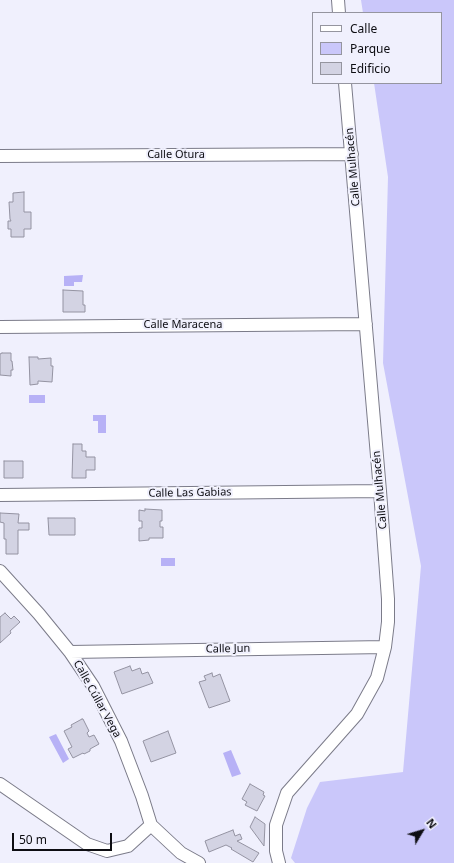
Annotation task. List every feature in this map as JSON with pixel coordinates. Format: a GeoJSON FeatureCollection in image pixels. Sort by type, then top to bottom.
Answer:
{"type":"FeatureCollection","features":[{"type":"Feature","properties":{"kind":"street"},"geometry":{"type":"LineString","coordinates":[[338,0],[339,12]]}},
{"type":"Feature","properties":{"kind":"street","name":"Calle Mulhacén"},"geometry":{"type":"LineString","coordinates":[[279,863],[276,851],[276,825],[287,793],[357,714],[377,678],[385,647],[388,622],[388,599],[380,491],[345,84]]}},
{"type":"Feature","properties":{"kind":"street","name":"Calle Otura"},"geometry":{"type":"LineString","coordinates":[[0,156],[352,154]]}},
{"type":"Feature","properties":{"kind":"street","name":"Calle Maracena"},"geometry":{"type":"LineString","coordinates":[[0,327],[366,324]]}},
{"type":"Feature","properties":{"kind":"street","name":"Calle Las Gabias"},"geometry":{"type":"LineString","coordinates":[[0,496],[380,491]]}},
{"type":"Feature","properties":{"kind":"street","name":"Calle Cúllar Vega"},"geometry":{"type":"LineString","coordinates":[[0,571],[39,614],[70,652],[93,686],[121,741],[142,796],[151,825]]}},
{"type":"Feature","properties":{"kind":"street","name":"Calle Jun"},"geometry":{"type":"LineString","coordinates":[[70,652],[385,647]]}},
{"type":"Feature","properties":{"kind":"street"},"geometry":{"type":"LineString","coordinates":[[0,784],[87,844],[107,851],[128,846],[151,825],[181,853],[199,863]]}},
{"type":"Feature","properties":{"kind":"green space"},"geometry":{"type":"Polygon","coordinates":[[[361,0],[454,0],[454,863],[295,863],[291,858],[307,808],[320,782],[403,772],[421,566],[383,363],[388,177],[374,84],[442,84],[442,12],[363,12],[361,0]]]}},
{"type":"Feature","properties":{"kind":"shaded area"},"geometry":{"type":"Polygon","coordinates":[[[83,275],[82,282],[74,282],[74,286],[64,286],[64,276],[83,275]]]}},
{"type":"Feature","properties":{"kind":"shaded area"},"geometry":{"type":"Polygon","coordinates":[[[29,395],[45,395],[45,403],[29,403],[29,395]]]}},
{"type":"Feature","properties":{"kind":"shaded area"},"geometry":{"type":"Polygon","coordinates":[[[93,415],[106,415],[106,433],[98,433],[98,421],[93,421],[93,415]]]}},
{"type":"Feature","properties":{"kind":"shaded area"},"geometry":{"type":"Polygon","coordinates":[[[161,558],[175,558],[175,566],[161,566],[161,558]]]}},
{"type":"Feature","properties":{"kind":"shaded area"},"geometry":{"type":"Polygon","coordinates":[[[56,734],[69,759],[63,763],[49,737],[56,734]]]}},
{"type":"Feature","properties":{"kind":"shaded area"},"geometry":{"type":"Polygon","coordinates":[[[231,750],[241,774],[232,777],[223,753],[231,750]]]}},
{"type":"Feature","properties":{"kind":"building"},"geometry":{"type":"Polygon","coordinates":[[[24,192],[24,212],[31,212],[31,229],[24,229],[24,237],[11,237],[11,229],[8,229],[8,221],[11,221],[9,202],[13,202],[13,193],[24,192]]]}},
{"type":"Feature","properties":{"kind":"building"},"geometry":{"type":"Polygon","coordinates":[[[63,290],[83,291],[83,305],[85,305],[85,312],[63,312],[63,290]]]}},
{"type":"Feature","properties":{"kind":"building"},"geometry":{"type":"Polygon","coordinates":[[[11,353],[13,370],[11,370],[11,376],[0,375],[0,354],[11,353]]]}},
{"type":"Feature","properties":{"kind":"building"},"geometry":{"type":"Polygon","coordinates":[[[29,357],[38,357],[38,359],[51,358],[51,366],[53,366],[52,382],[38,381],[38,384],[30,385],[29,357]]]}},
{"type":"Feature","properties":{"kind":"building"},"geometry":{"type":"Polygon","coordinates":[[[73,444],[82,444],[82,451],[86,451],[86,457],[95,457],[95,470],[86,470],[86,478],[72,478],[73,444]]]}},
{"type":"Feature","properties":{"kind":"building"},"geometry":{"type":"Polygon","coordinates":[[[4,461],[23,461],[23,478],[4,478],[4,461]]]}},
{"type":"Feature","properties":{"kind":"building"},"geometry":{"type":"Polygon","coordinates":[[[145,509],[162,510],[162,521],[160,521],[160,527],[163,527],[163,538],[149,538],[149,540],[139,541],[139,528],[142,528],[142,521],[139,521],[139,510],[145,511],[145,509]]]}},
{"type":"Feature","properties":{"kind":"building"},"geometry":{"type":"Polygon","coordinates":[[[0,513],[19,514],[18,523],[29,523],[29,530],[18,530],[18,554],[6,554],[4,523],[0,522],[0,513]]]}},
{"type":"Feature","properties":{"kind":"building"},"geometry":{"type":"Polygon","coordinates":[[[48,518],[75,518],[75,535],[49,535],[48,518]]]}},
{"type":"Feature","properties":{"kind":"building"},"geometry":{"type":"Polygon","coordinates":[[[5,613],[11,619],[14,616],[20,622],[0,643],[0,617],[5,613]]]}},
{"type":"Feature","properties":{"kind":"building"},"geometry":{"type":"Polygon","coordinates":[[[130,666],[132,671],[140,668],[142,674],[148,672],[153,683],[122,694],[114,672],[130,666]]]}},
{"type":"Feature","properties":{"kind":"building"},"geometry":{"type":"Polygon","coordinates":[[[212,673],[213,677],[220,674],[230,701],[209,708],[199,682],[206,680],[204,676],[212,673]]]}},
{"type":"Feature","properties":{"kind":"building"},"geometry":{"type":"Polygon","coordinates":[[[82,719],[89,731],[87,733],[89,737],[94,735],[99,744],[90,749],[90,751],[73,758],[68,749],[72,747],[64,731],[82,719]]]}},
{"type":"Feature","properties":{"kind":"building"},"geometry":{"type":"Polygon","coordinates":[[[168,731],[176,753],[151,762],[143,741],[168,731]]]}},
{"type":"Feature","properties":{"kind":"building"},"geometry":{"type":"Polygon","coordinates":[[[250,784],[264,792],[263,795],[265,796],[257,811],[245,805],[247,802],[242,799],[250,784]]]}},
{"type":"Feature","properties":{"kind":"building"},"geometry":{"type":"Polygon","coordinates":[[[255,817],[265,824],[264,846],[250,827],[255,817]]]}},
{"type":"Feature","properties":{"kind":"building"},"geometry":{"type":"Polygon","coordinates":[[[233,830],[235,836],[240,834],[242,839],[237,841],[259,853],[253,862],[226,845],[209,852],[205,841],[233,830]]]}}]}
